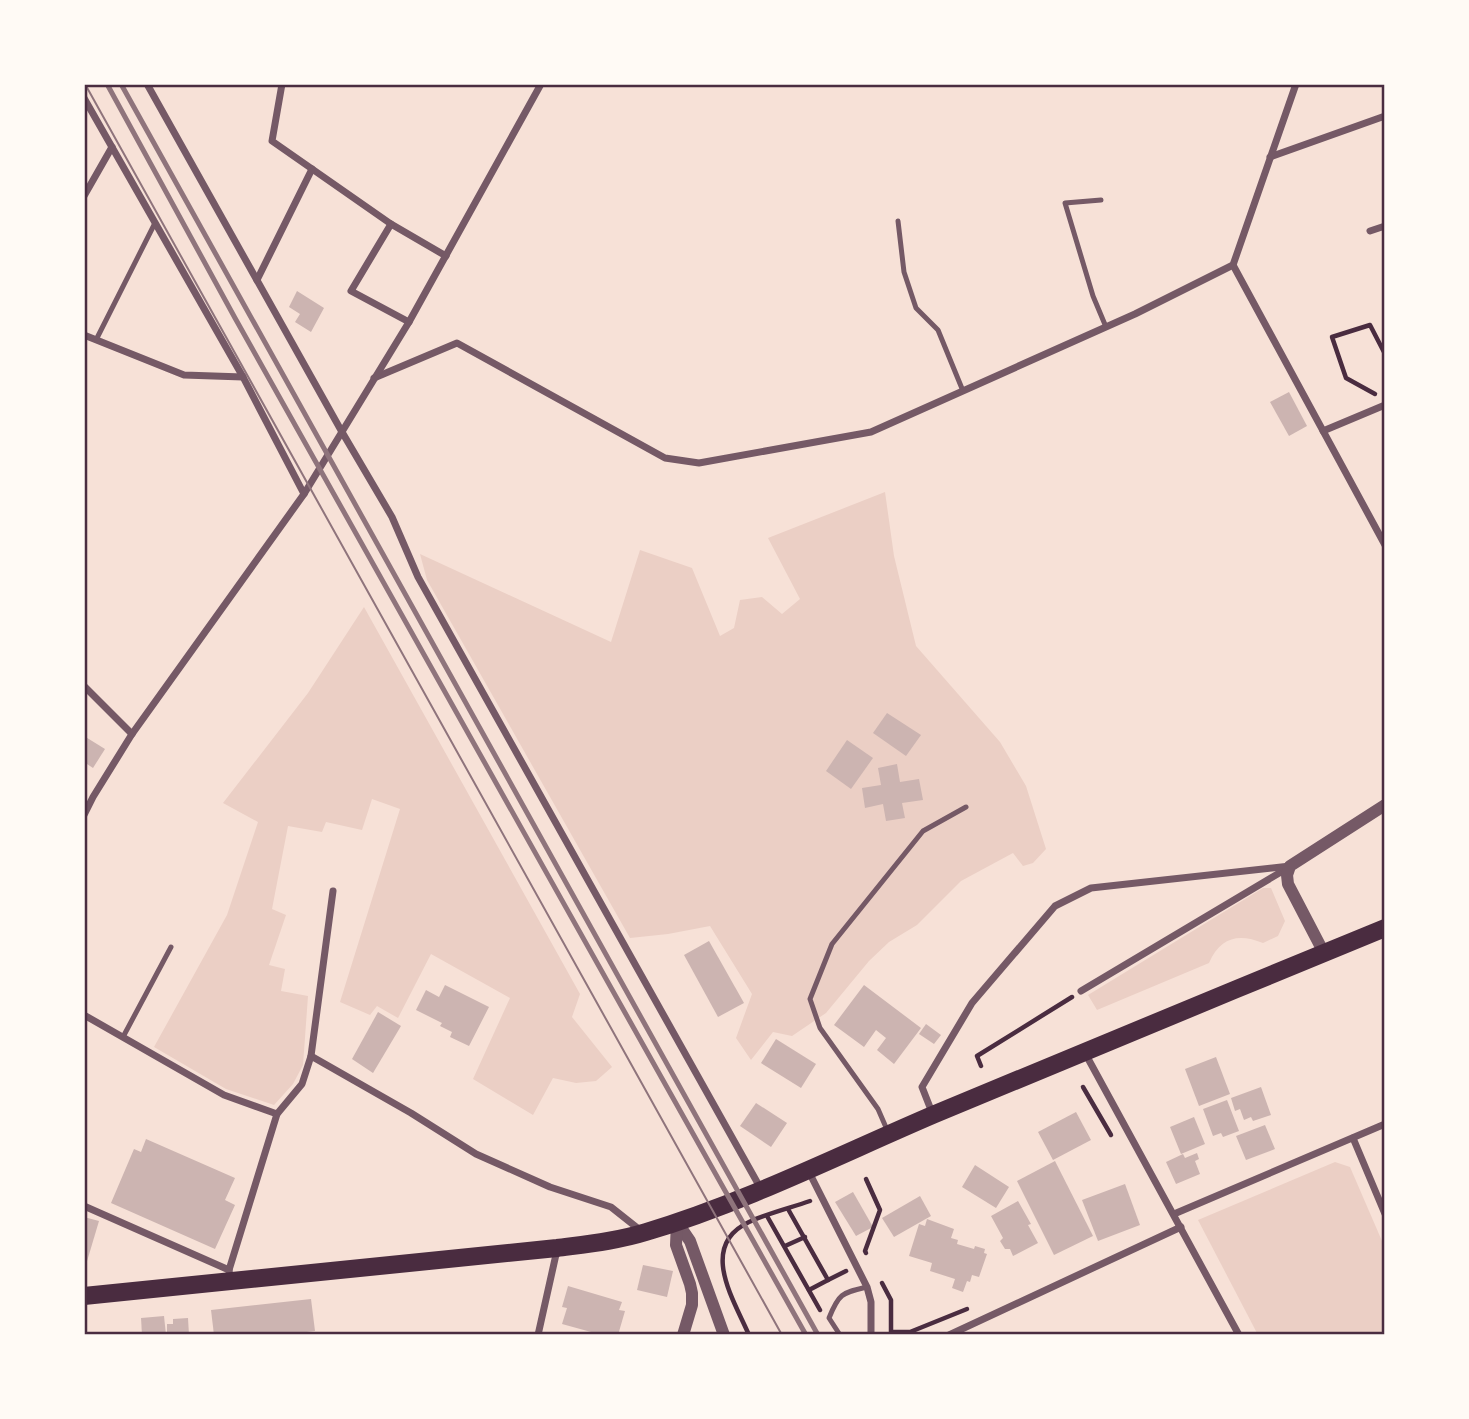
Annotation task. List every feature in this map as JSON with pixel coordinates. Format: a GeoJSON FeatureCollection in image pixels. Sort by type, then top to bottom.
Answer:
{"type":"FeatureCollection","features":[{"type":"Feature","properties":{"kind":"main road"},"geometry":{"type":"LineString","coordinates":[[84,1296],[229,1275],[557,1248],[643,1233],[809,1171],[933,1115],[1385,928]]}},
{"type":"Feature","properties":{"kind":"street"},"geometry":{"type":"LineString","coordinates":[[147,84],[392,517],[425,589],[761,1190]]}},
{"type":"Feature","properties":{"kind":"street"},"geometry":{"type":"LineString","coordinates":[[282,84],[272,141],[391,224],[446,256]]}},
{"type":"Feature","properties":{"kind":"street"},"geometry":{"type":"LineString","coordinates":[[84,816],[132,734],[304,494],[409,322],[541,84]]}},
{"type":"Feature","properties":{"kind":"street"},"geometry":{"type":"LineString","coordinates":[[374,378],[457,343],[665,458],[699,463],[871,432],[1106,327],[1233,265],[1296,84]]}},
{"type":"Feature","properties":{"kind":"street"},"geometry":{"type":"LineString","coordinates":[[84,98],[243,377],[304,494]]}},
{"type":"Feature","properties":{"kind":"street"},"geometry":{"type":"LineString","coordinates":[[1270,157],[1385,117]]}},
{"type":"Feature","properties":{"kind":"street"},"geometry":{"type":"LineString","coordinates":[[84,196],[112,147]]}},
{"type":"Feature","properties":{"kind":"street"},"geometry":{"type":"LineString","coordinates":[[257,280],[312,169]]}},
{"type":"Feature","properties":{"kind":"street"},"geometry":{"type":"LineString","coordinates":[[391,224],[351,290],[409,322]]}},
{"type":"Feature","properties":{"kind":"street"},"geometry":{"type":"LineString","coordinates":[[1370,231],[1385,226]]}},
{"type":"Feature","properties":{"kind":"street"},"geometry":{"type":"LineString","coordinates":[[1233,265],[1385,545]]}},
{"type":"Feature","properties":{"kind":"street"},"geometry":{"type":"LineString","coordinates":[[84,335],[184,375],[243,377]]}},
{"type":"Feature","properties":{"kind":"street"},"geometry":{"type":"LineString","coordinates":[[1323,430],[1385,405]]}},
{"type":"Feature","properties":{"kind":"street"},"geometry":{"type":"LineString","coordinates":[[84,686],[132,734]]}},
{"type":"Feature","properties":{"kind":"street"},"geometry":{"type":"LineString","coordinates":[[1081,991],[1290,866],[1385,805]]}},
{"type":"Feature","properties":{"kind":"street"},"geometry":{"type":"LineString","coordinates":[[1290,866],[1286,875],[1287,884],[1324,953]]}},
{"type":"Feature","properties":{"kind":"street"},"geometry":{"type":"LineString","coordinates":[[933,1115],[922,1087],[972,1003],[1055,906],[1091,888],[1290,866]]}},
{"type":"Feature","properties":{"kind":"street"},"geometry":{"type":"LineString","coordinates":[[84,1206],[229,1275],[277,1114],[302,1084],[311,1056],[333,891]]}},
{"type":"Feature","properties":{"kind":"street"},"geometry":{"type":"LineString","coordinates":[[84,1014],[224,1095],[277,1114]]}},
{"type":"Feature","properties":{"kind":"street"},"geometry":{"type":"LineString","coordinates":[[1085,1052],[1239,1335]]}},
{"type":"Feature","properties":{"kind":"street"},"geometry":{"type":"LineString","coordinates":[[311,1056],[476,1154],[550,1187],[611,1207],[643,1233]]}},
{"type":"Feature","properties":{"kind":"street"},"geometry":{"type":"LineString","coordinates":[[1174,1214],[1385,1124]]}},
{"type":"Feature","properties":{"kind":"street"},"geometry":{"type":"LineString","coordinates":[[1353,1138],[1385,1214]]}},
{"type":"Feature","properties":{"kind":"street"},"geometry":{"type":"LineString","coordinates":[[809,1171],[867,1287],[871,1302],[871,1335]]}},
{"type":"Feature","properties":{"kind":"street"},"geometry":{"type":"LineString","coordinates":[[677,1222],[676,1245],[692,1293],[692,1305],[683,1335]]}},
{"type":"Feature","properties":{"kind":"street"},"geometry":{"type":"LineString","coordinates":[[677,1222],[690,1241],[724,1335]]}},
{"type":"Feature","properties":{"kind":"street"},"geometry":{"type":"LineString","coordinates":[[949,1335],[1181,1227]]}},
{"type":"Feature","properties":{"kind":"street"},"geometry":{"type":"LineString","coordinates":[[538,1335],[557,1248]]}},
{"type":"Feature","properties":{"kind":"lane"},"geometry":{"type":"LineString","coordinates":[[1101,200],[1065,203],[1093,296],[1106,327]]}},
{"type":"Feature","properties":{"kind":"lane"},"geometry":{"type":"LineString","coordinates":[[898,221],[904,272],[916,308],[938,330],[963,391]]}},
{"type":"Feature","properties":{"kind":"lane"},"geometry":{"type":"LineString","coordinates":[[96,340],[155,223]]}},
{"type":"Feature","properties":{"kind":"lane"},"geometry":{"type":"LineString","coordinates":[[889,1135],[878,1109],[820,1028],[810,999],[832,944],[923,831],[966,807]]}},
{"type":"Feature","properties":{"kind":"lane"},"geometry":{"type":"LineString","coordinates":[[123,1037],[171,947]]}},
{"type":"Feature","properties":{"kind":"lane"},"geometry":{"type":"LineString","coordinates":[[840,1335],[830,1318],[837,1299],[849,1291],[867,1287]]}},
{"type":"Feature","properties":{"kind":"path"},"geometry":{"type":"LineString","coordinates":[[1385,354],[1370,325],[1332,337],[1346,378],[1385,399]]}},
{"type":"Feature","properties":{"kind":"path"},"geometry":{"type":"LineString","coordinates":[[981,1066],[977,1056],[1081,991]]}},
{"type":"Feature","properties":{"kind":"path"},"geometry":{"type":"LineString","coordinates":[[1083,1087],[1117,1145]]}},
{"type":"Feature","properties":{"kind":"path"},"geometry":{"type":"LineString","coordinates":[[866,1179],[880,1210],[865,1251],[872,1263]]}},
{"type":"Feature","properties":{"kind":"path"},"geometry":{"type":"LineString","coordinates":[[750,1335],[727,1284],[721,1256],[728,1241],[748,1222],[810,1201]]}},
{"type":"Feature","properties":{"kind":"path"},"geometry":{"type":"LineString","coordinates":[[788,1209],[828,1280]]}},
{"type":"Feature","properties":{"kind":"path"},"geometry":{"type":"LineString","coordinates":[[767,1216],[821,1312]]}},
{"type":"Feature","properties":{"kind":"path"},"geometry":{"type":"LineString","coordinates":[[785,1247],[804,1237]]}},
{"type":"Feature","properties":{"kind":"path"},"geometry":{"type":"LineString","coordinates":[[809,1290],[847,1270]]}},
{"type":"Feature","properties":{"kind":"path"},"geometry":{"type":"LineString","coordinates":[[878,1275],[891,1300],[891,1332],[910,1332],[974,1306]]}},
{"type":"Feature","properties":{"kind":"shaded area"},"geometry":{"type":"Polygon","coordinates":[[[885,492],[894,556],[916,646],[1000,742],[1026,786],[1046,849],[1033,863],[1023,866],[1013,853],[961,881],[917,925],[889,942],[869,961],[826,1013],[792,1036],[773,1032],[751,1060],[736,1038],[752,994],[710,926],[630,938],[427,580],[420,554],[611,642],[640,550],[692,568],[720,636],[734,628],[740,600],[762,597],[782,614],[800,599],[768,538],[885,492]]]}},
{"type":"Feature","properties":{"kind":"shaded area"},"geometry":{"type":"Polygon","coordinates":[[[364,607],[580,994],[572,1017],[612,1067],[596,1081],[576,1083],[553,1078],[533,1115],[473,1079],[510,998],[431,954],[398,1018],[377,1006],[370,1015],[340,1002],[400,809],[372,799],[362,830],[326,822],[322,832],[288,826],[272,909],[286,915],[269,965],[285,969],[281,991],[308,996],[303,1065],[293,1084],[274,1105],[226,1089],[154,1047],[227,915],[258,822],[223,803],[308,693],[364,607]]]}},
{"type":"Feature","properties":{"kind":"shaded area"},"geometry":{"type":"Polygon","coordinates":[[[1263,888],[1271,888],[1285,921],[1278,936],[1263,943],[1246,938],[1231,940],[1213,954],[1209,963],[1097,1010],[1088,995],[1263,888]]]}},
{"type":"Feature","properties":{"kind":"shaded area"},"geometry":{"type":"Polygon","coordinates":[[[1335,1162],[1350,1167],[1385,1248],[1385,1335],[1258,1335],[1198,1220],[1335,1162]]]}},
{"type":"Feature","properties":{"kind":"building"},"geometry":{"type":"Polygon","coordinates":[[[297,291],[324,308],[311,332],[295,322],[300,314],[289,307],[297,291]]]}},
{"type":"Feature","properties":{"kind":"building"},"geometry":{"type":"Polygon","coordinates":[[[1289,392],[1307,426],[1289,436],[1270,402],[1289,392]]]}},
{"type":"Feature","properties":{"kind":"building"},"geometry":{"type":"Polygon","coordinates":[[[887,713],[921,735],[906,756],[873,733],[887,713]]]}},
{"type":"Feature","properties":{"kind":"building"},"geometry":{"type":"Polygon","coordinates":[[[84,736],[105,749],[93,768],[84,762],[84,736]]]}},
{"type":"Feature","properties":{"kind":"building"},"geometry":{"type":"Polygon","coordinates":[[[847,740],[873,758],[851,789],[826,771],[847,740]]]}},
{"type":"Feature","properties":{"kind":"building"},"geometry":{"type":"Polygon","coordinates":[[[897,764],[900,782],[919,779],[923,800],[902,803],[905,818],[886,821],[883,804],[865,808],[862,788],[881,785],[878,768],[897,764]]]}},
{"type":"Feature","properties":{"kind":"building"},"geometry":{"type":"Polygon","coordinates":[[[709,941],[744,1003],[718,1017],[684,955],[709,941]]]}},
{"type":"Feature","properties":{"kind":"building"},"geometry":{"type":"Polygon","coordinates":[[[445,985],[489,1007],[469,1046],[450,1037],[452,1032],[440,1026],[442,1023],[416,1010],[426,990],[439,997],[445,985]]]}},
{"type":"Feature","properties":{"kind":"building"},"geometry":{"type":"Polygon","coordinates":[[[864,985],[921,1028],[894,1064],[877,1050],[886,1038],[876,1030],[864,1047],[834,1025],[864,985]]]}},
{"type":"Feature","properties":{"kind":"building"},"geometry":{"type":"Polygon","coordinates":[[[378,1012],[401,1026],[373,1073],[352,1059],[378,1012]]]}},
{"type":"Feature","properties":{"kind":"building"},"geometry":{"type":"Polygon","coordinates":[[[926,1024],[941,1035],[934,1044],[919,1034],[926,1024]]]}},
{"type":"Feature","properties":{"kind":"building"},"geometry":{"type":"Polygon","coordinates":[[[776,1039],[816,1064],[801,1088],[761,1063],[776,1039]]]}},
{"type":"Feature","properties":{"kind":"building"},"geometry":{"type":"Polygon","coordinates":[[[1216,1057],[1230,1094],[1199,1106],[1185,1069],[1216,1057]]]}},
{"type":"Feature","properties":{"kind":"building"},"geometry":{"type":"Polygon","coordinates":[[[1261,1087],[1271,1115],[1253,1121],[1251,1117],[1244,1120],[1240,1109],[1235,1111],[1231,1098],[1261,1087]]]}},
{"type":"Feature","properties":{"kind":"building"},"geometry":{"type":"Polygon","coordinates":[[[1227,1100],[1239,1131],[1223,1137],[1221,1133],[1213,1136],[1203,1109],[1227,1100]]]}},
{"type":"Feature","properties":{"kind":"building"},"geometry":{"type":"Polygon","coordinates":[[[756,1103],[787,1123],[771,1147],[740,1126],[756,1103]]]}},
{"type":"Feature","properties":{"kind":"building"},"geometry":{"type":"Polygon","coordinates":[[[1076,1112],[1091,1140],[1053,1160],[1038,1132],[1076,1112]]]}},
{"type":"Feature","properties":{"kind":"building"},"geometry":{"type":"Polygon","coordinates":[[[1194,1117],[1205,1144],[1181,1154],[1170,1127],[1194,1117]]]}},
{"type":"Feature","properties":{"kind":"building"},"geometry":{"type":"Polygon","coordinates":[[[1265,1125],[1275,1149],[1246,1160],[1236,1136],[1265,1125]]]}},
{"type":"Feature","properties":{"kind":"building"},"geometry":{"type":"Polygon","coordinates":[[[146,1139],[235,1178],[225,1200],[235,1205],[215,1249],[111,1203],[134,1149],[141,1152],[146,1139]]]}},
{"type":"Feature","properties":{"kind":"building"},"geometry":{"type":"Polygon","coordinates":[[[1197,1153],[1199,1159],[1195,1161],[1200,1174],[1176,1184],[1166,1162],[1183,1154],[1185,1158],[1197,1153]]]}},
{"type":"Feature","properties":{"kind":"building"},"geometry":{"type":"Polygon","coordinates":[[[1055,1161],[1093,1236],[1054,1255],[1017,1181],[1055,1161]]]}},
{"type":"Feature","properties":{"kind":"building"},"geometry":{"type":"Polygon","coordinates":[[[975,1165],[1009,1187],[996,1208],[962,1187],[975,1165]]]}},
{"type":"Feature","properties":{"kind":"building"},"geometry":{"type":"Polygon","coordinates":[[[1125,1184],[1140,1225],[1098,1241],[1082,1200],[1125,1184]]]}},
{"type":"Feature","properties":{"kind":"building"},"geometry":{"type":"Polygon","coordinates":[[[853,1192],[873,1227],[856,1236],[835,1202],[853,1192]]]}},
{"type":"Feature","properties":{"kind":"building"},"geometry":{"type":"Polygon","coordinates":[[[920,1196],[931,1216],[894,1237],[882,1218],[920,1196]]]}},
{"type":"Feature","properties":{"kind":"building"},"geometry":{"type":"Polygon","coordinates":[[[1018,1201],[1038,1243],[1013,1256],[1010,1249],[1005,1249],[1000,1241],[1003,1238],[991,1216],[1018,1201]]]}},
{"type":"Feature","properties":{"kind":"building"},"geometry":{"type":"Polygon","coordinates":[[[84,1217],[99,1221],[85,1268],[84,1268],[84,1217]]]}},
{"type":"Feature","properties":{"kind":"building"},"geometry":{"type":"Polygon","coordinates":[[[927,1219],[954,1229],[951,1238],[958,1240],[957,1244],[985,1249],[984,1253],[987,1254],[979,1277],[972,1275],[963,1292],[952,1288],[955,1279],[930,1271],[932,1263],[909,1256],[919,1224],[925,1226],[927,1219]]]}},
{"type":"Feature","properties":{"kind":"building"},"geometry":{"type":"Polygon","coordinates":[[[643,1265],[673,1271],[667,1297],[637,1290],[643,1265]]]}},
{"type":"Feature","properties":{"kind":"building"},"geometry":{"type":"Polygon","coordinates":[[[568,1286],[622,1302],[619,1310],[625,1311],[618,1335],[602,1335],[562,1324],[567,1308],[562,1307],[568,1286]]]}},
{"type":"Feature","properties":{"kind":"building"},"geometry":{"type":"Polygon","coordinates":[[[311,1299],[315,1331],[282,1335],[214,1335],[211,1310],[311,1299]]]}},
{"type":"Feature","properties":{"kind":"building"},"geometry":{"type":"Polygon","coordinates":[[[164,1316],[166,1335],[142,1335],[141,1318],[164,1316]]]}},
{"type":"Feature","properties":{"kind":"building"},"geometry":{"type":"Polygon","coordinates":[[[188,1318],[189,1335],[167,1335],[167,1324],[173,1324],[173,1319],[188,1318]]]}},
{"type":"Feature","properties":{"kind":"tram line"},"geometry":{"type":"LineString","coordinates":[[85,84],[782,1335]]}},
{"type":"Feature","properties":{"kind":"railway"},"geometry":{"type":"LineString","coordinates":[[107,84],[235,318],[806,1335]]}},
{"type":"Feature","properties":{"kind":"railway"},"geometry":{"type":"LineString","coordinates":[[121,84],[818,1335]]}}]}
